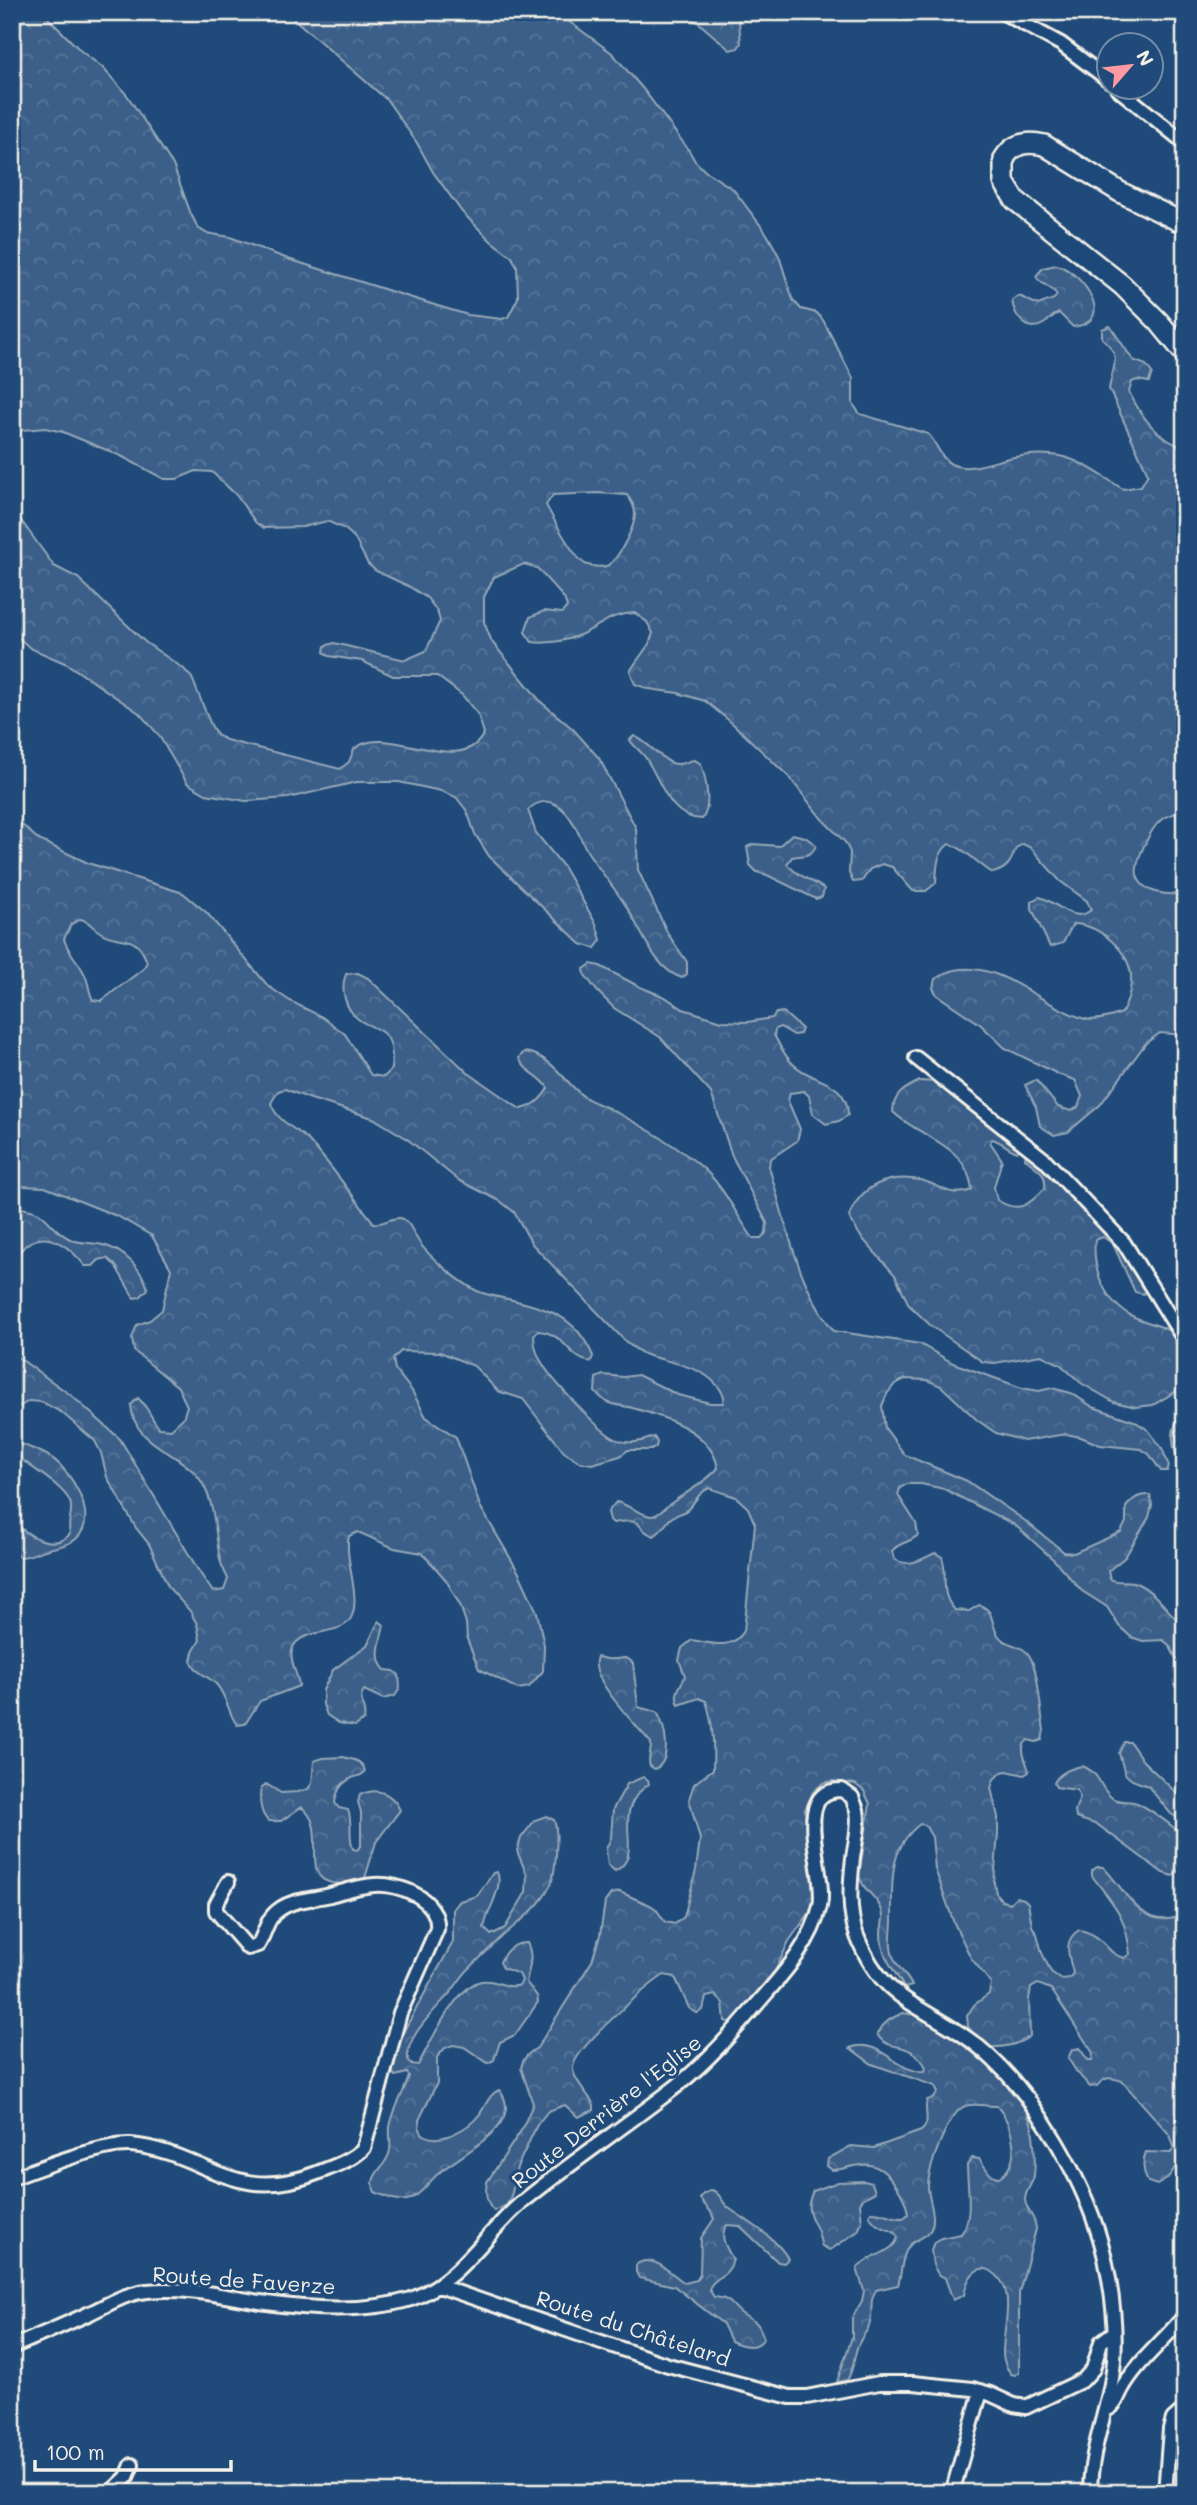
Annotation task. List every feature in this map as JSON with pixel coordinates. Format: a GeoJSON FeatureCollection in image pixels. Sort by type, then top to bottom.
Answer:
{"type":"FeatureCollection","features":[{"type":"Feature","properties":{"kind":"main road"},"geometry":{"type":"LineString","coordinates":[[1185,224],[1120,192],[1044,145],[1029,142],[1017,146],[1010,150],[1004,159],[1004,182],[1014,200],[1122,285],[1159,322],[1185,354]]}},
{"type":"Feature","properties":{"kind":"street"},"geometry":{"type":"LineString","coordinates":[[1002,12],[1061,44],[1096,70]]}},
{"type":"Feature","properties":{"kind":"street"},"geometry":{"type":"LineString","coordinates":[[1134,102],[1185,143]]}},
{"type":"Feature","properties":{"kind":"street"},"geometry":{"type":"LineString","coordinates":[[916,1058],[1045,1160],[1124,1243],[1185,1341]]}},
{"type":"Feature","properties":{"kind":"street","name":"Route Derrière l'Eglise"},"geometry":{"type":"LineString","coordinates":[[439,2286],[521,2204],[710,2058],[788,1969],[809,1935],[821,1906],[822,1885],[812,1823],[814,1810],[823,1795],[832,1790],[842,1790],[852,1797],[858,1816],[850,1896],[854,1926],[864,1951],[878,1975],[894,1992],[916,2009],[974,2043],[1000,2066],[1037,2114],[1079,2185],[1094,2222],[1107,2269],[1114,2363],[1093,2455],[1090,2493]]}},
{"type":"Feature","properties":{"kind":"street"},"geometry":{"type":"LineString","coordinates":[[12,2178],[105,2149],[129,2145],[172,2156],[226,2178],[277,2184],[304,2178],[349,2160],[364,2148],[400,2012],[437,1929],[437,1916],[433,1908],[421,1898],[395,1888],[374,1885],[356,1888],[283,1907],[270,1918],[258,1945],[248,1948],[216,1911],[215,1904],[228,1882]]}},
{"type":"Feature","properties":{"kind":"street","name":"Route du Châtelard"},"geometry":{"type":"LineString","coordinates":[[439,2286],[668,2365],[790,2397],[807,2397],[879,2383],[935,2385],[981,2391],[1019,2407],[1034,2404],[1083,2380],[1093,2369],[1101,2342],[1113,2333]]}},
{"type":"Feature","properties":{"kind":"street","name":"Route de Faverze"},"geometry":{"type":"LineString","coordinates":[[12,2347],[136,2293],[166,2290],[228,2295],[270,2303],[355,2308],[397,2302],[439,2286]]}},
{"type":"Feature","properties":{"kind":"street"},"geometry":{"type":"LineString","coordinates":[[1105,2410],[1110,2409],[1116,2402],[1126,2383],[1185,2315]]}},
{"type":"Feature","properties":{"kind":"street"},"geometry":{"type":"LineString","coordinates":[[952,2493],[981,2391]]}},
{"type":"Feature","properties":{"kind":"street"},"geometry":{"type":"LineString","coordinates":[[1165,2493],[1170,2429],[1173,2419],[1181,2412]]}},
{"type":"Feature","properties":{"kind":"street"},"geometry":{"type":"LineString","coordinates":[[110,2493],[127,2477],[132,2465]]}},
{"type":"Feature","properties":{"kind":"green space"},"geometry":{"type":"Polygon","coordinates":[[[12,12],[42,12],[82,52],[102,67],[127,95],[173,165],[198,228],[206,233],[230,237],[288,259],[441,307],[468,315],[502,319],[508,317],[518,298],[517,267],[512,257],[491,241],[462,212],[387,100],[286,12],[556,12],[612,53],[643,89],[695,161],[705,171],[733,189],[767,234],[779,256],[793,300],[801,309],[817,313],[823,320],[853,378],[853,404],[860,414],[928,434],[944,458],[958,466],[978,466],[1025,456],[1060,456],[1085,465],[1123,489],[1141,486],[1148,474],[1109,389],[1115,362],[1113,351],[1102,338],[1102,329],[1110,326],[1133,360],[1146,365],[1152,373],[1149,382],[1132,382],[1129,392],[1139,410],[1158,433],[1185,448],[1185,818],[1176,813],[1157,824],[1141,854],[1137,875],[1150,890],[1164,894],[1185,893],[1185,1035],[1160,1033],[1146,1043],[1100,1105],[1068,1132],[1054,1135],[1040,1126],[1036,1107],[1025,1085],[1036,1080],[1058,1107],[1071,1111],[1078,1107],[1082,1096],[1075,1080],[1005,1048],[980,1024],[937,995],[933,988],[935,979],[947,972],[972,969],[1005,978],[1085,1019],[1099,1019],[1122,1013],[1129,995],[1131,975],[1129,965],[1118,947],[1102,933],[1073,924],[1063,943],[1050,947],[1032,909],[1032,901],[1039,897],[1071,913],[1084,914],[1091,910],[1087,901],[1060,881],[1031,848],[1023,844],[1016,848],[1006,867],[993,873],[961,849],[949,844],[939,857],[936,883],[926,891],[913,891],[892,867],[882,864],[870,869],[862,881],[853,882],[849,873],[850,852],[845,842],[822,819],[789,777],[732,723],[705,701],[635,684],[630,671],[649,644],[653,633],[647,622],[635,613],[612,618],[569,639],[532,642],[525,632],[530,617],[544,611],[562,613],[567,607],[564,598],[537,568],[524,564],[494,577],[484,597],[484,622],[492,642],[541,702],[573,729],[599,758],[636,828],[638,870],[668,934],[687,962],[687,974],[682,978],[672,973],[655,956],[624,903],[589,854],[570,818],[553,803],[540,803],[528,810],[536,833],[563,866],[596,924],[601,940],[595,948],[581,944],[489,856],[475,834],[467,811],[456,797],[441,791],[399,782],[357,782],[288,798],[246,801],[206,794],[187,783],[158,734],[139,713],[67,664],[30,648],[12,632],[12,508],[54,566],[78,578],[145,642],[184,669],[192,678],[217,735],[226,740],[340,769],[349,762],[354,749],[368,742],[385,741],[441,751],[459,751],[473,746],[484,733],[478,715],[462,695],[437,676],[393,676],[362,661],[329,656],[324,652],[325,646],[334,643],[405,660],[426,651],[440,621],[437,611],[427,598],[368,564],[354,537],[345,529],[327,521],[303,527],[264,528],[256,523],[236,495],[212,472],[196,471],[177,479],[164,479],[121,456],[63,432],[45,428],[12,431],[12,12]],[[553,495],[546,505],[580,560],[587,565],[604,567],[625,544],[632,527],[635,515],[627,495],[553,495]]]}},
{"type":"Feature","properties":{"kind":"green space"},"geometry":{"type":"Polygon","coordinates":[[[680,12],[738,12],[741,43],[738,48],[730,50],[700,24],[680,12]]]}},
{"type":"Feature","properties":{"kind":"green space"},"geometry":{"type":"Polygon","coordinates":[[[1056,265],[1065,268],[1083,284],[1094,306],[1094,315],[1087,323],[1073,327],[1059,313],[1038,326],[1027,325],[1015,312],[1012,300],[1019,296],[1038,305],[1054,299],[1057,295],[1036,276],[1043,268],[1056,265]]]}},
{"type":"Feature","properties":{"kind":"green space"},"geometry":{"type":"Polygon","coordinates":[[[634,736],[673,763],[695,760],[701,764],[707,800],[702,819],[681,813],[667,797],[645,757],[630,740],[634,736]]]}},
{"type":"Feature","properties":{"kind":"green space"},"geometry":{"type":"Polygon","coordinates":[[[12,816],[39,840],[88,863],[183,893],[207,913],[268,986],[322,1017],[345,1034],[371,1075],[384,1077],[392,1069],[390,1044],[384,1034],[358,1019],[350,1010],[344,992],[346,974],[358,973],[368,978],[467,1072],[520,1109],[536,1102],[548,1088],[519,1058],[524,1052],[542,1058],[583,1096],[648,1130],[703,1168],[724,1193],[753,1238],[761,1238],[766,1233],[767,1223],[732,1156],[711,1093],[660,1037],[614,1008],[598,992],[585,975],[584,969],[591,964],[600,966],[665,997],[683,1009],[722,1021],[748,1022],[772,1018],[776,1013],[783,1012],[802,1029],[800,1034],[794,1035],[780,1027],[775,1030],[774,1035],[787,1057],[800,1070],[827,1083],[842,1094],[848,1115],[839,1121],[826,1124],[813,1114],[809,1096],[804,1091],[790,1093],[788,1101],[800,1129],[797,1141],[770,1159],[769,1167],[802,1275],[811,1295],[834,1331],[920,1344],[953,1363],[1022,1388],[1039,1391],[1052,1388],[1071,1393],[1093,1407],[1134,1421],[1148,1430],[1162,1448],[1169,1466],[1167,1471],[1161,1471],[1149,1454],[1141,1449],[1100,1445],[1066,1434],[1024,1441],[996,1433],[977,1420],[941,1386],[927,1380],[905,1379],[895,1384],[882,1406],[885,1428],[905,1455],[967,1481],[1024,1520],[1064,1552],[1074,1553],[1121,1532],[1126,1522],[1126,1507],[1142,1495],[1150,1495],[1152,1505],[1149,1517],[1125,1557],[1108,1571],[1110,1579],[1133,1582],[1150,1591],[1185,1628],[1185,1660],[1176,1658],[1163,1640],[1143,1641],[1131,1637],[1119,1626],[1107,1607],[1082,1591],[1054,1560],[1015,1525],[944,1489],[921,1484],[907,1484],[900,1488],[898,1495],[916,1523],[918,1535],[892,1551],[894,1559],[905,1563],[935,1553],[942,1557],[945,1591],[955,1610],[969,1611],[979,1605],[984,1607],[988,1610],[1001,1639],[1022,1648],[1032,1662],[1044,1730],[1042,1740],[1028,1740],[1023,1747],[1029,1772],[1024,1775],[1002,1772],[994,1779],[991,1788],[998,1817],[994,1883],[996,1893],[1002,1901],[1010,1903],[1016,1897],[1028,1903],[1032,1926],[1051,1972],[1061,1979],[1069,1978],[1073,1973],[1069,1944],[1079,1930],[1095,1936],[1118,1956],[1124,1958],[1130,1954],[1122,1920],[1092,1876],[1092,1871],[1097,1867],[1103,1867],[1131,1901],[1147,1915],[1168,1919],[1185,1914],[1185,2163],[1177,2165],[1167,2179],[1157,2185],[1148,2182],[1144,2167],[1146,2152],[1171,2153],[1174,2147],[1170,2135],[1122,2081],[1108,2078],[1097,2086],[1090,2087],[1076,2071],[1068,2058],[1072,2050],[1079,2048],[1088,2060],[1092,2060],[1093,2053],[1051,1989],[1038,1984],[1031,1988],[1030,2036],[1020,2042],[1004,2047],[986,2047],[968,2027],[967,2016],[974,2005],[989,1994],[991,1983],[971,1958],[954,1923],[935,1869],[932,1837],[925,1825],[920,1824],[902,1844],[892,1880],[891,1949],[912,1986],[904,1988],[883,1949],[882,1911],[859,1875],[870,1804],[864,1791],[855,1784],[833,1781],[823,1783],[813,1792],[805,1810],[814,1895],[810,1912],[789,1941],[771,1980],[731,2023],[725,2021],[723,2003],[715,1995],[706,1997],[703,2010],[697,2013],[689,2008],[675,1977],[664,1975],[642,1992],[586,2046],[573,2067],[578,2081],[594,2105],[594,2110],[578,2117],[565,2105],[548,2111],[537,2125],[517,2167],[507,2205],[494,2211],[487,2198],[487,2182],[522,2129],[533,2104],[522,2064],[526,2056],[537,2048],[592,1961],[600,1935],[605,1902],[611,1894],[620,1892],[656,1909],[665,1922],[675,1924],[684,1917],[696,1870],[700,1839],[689,1799],[694,1784],[713,1769],[713,1752],[712,1726],[706,1701],[699,1698],[679,1705],[677,1700],[677,1693],[685,1676],[679,1660],[682,1648],[692,1640],[714,1644],[728,1643],[744,1631],[755,1524],[748,1508],[736,1497],[709,1488],[699,1495],[687,1510],[670,1519],[654,1536],[636,1522],[613,1523],[608,1512],[616,1502],[646,1515],[655,1515],[718,1468],[706,1443],[695,1434],[669,1420],[607,1402],[595,1392],[596,1378],[603,1375],[638,1375],[678,1395],[710,1403],[723,1403],[724,1396],[718,1386],[701,1372],[646,1355],[627,1343],[532,1244],[514,1212],[500,1201],[458,1180],[406,1138],[373,1118],[285,1089],[278,1091],[271,1103],[274,1110],[309,1141],[374,1223],[403,1219],[430,1255],[470,1287],[484,1294],[548,1310],[569,1323],[586,1342],[593,1356],[591,1362],[577,1356],[555,1336],[538,1331],[534,1335],[535,1347],[539,1359],[549,1373],[587,1415],[612,1437],[639,1442],[654,1437],[657,1442],[656,1447],[651,1450],[628,1450],[620,1456],[592,1464],[580,1462],[564,1452],[523,1399],[498,1391],[474,1366],[440,1352],[401,1351],[393,1359],[395,1369],[412,1391],[426,1417],[456,1437],[480,1506],[519,1573],[537,1612],[544,1645],[543,1671],[529,1687],[518,1689],[479,1669],[467,1639],[466,1623],[460,1605],[446,1580],[434,1566],[422,1553],[394,1548],[358,1532],[349,1536],[348,1545],[354,1592],[353,1613],[349,1621],[343,1626],[304,1637],[297,1642],[292,1649],[292,1660],[299,1686],[260,1701],[245,1724],[237,1725],[220,1689],[197,1670],[191,1661],[200,1640],[197,1624],[190,1611],[169,1588],[149,1544],[136,1528],[107,1477],[95,1441],[61,1412],[42,1402],[29,1401],[12,1411],[12,1353],[72,1396],[120,1439],[213,1592],[224,1590],[228,1579],[221,1561],[210,1502],[201,1481],[185,1464],[146,1436],[133,1418],[131,1405],[138,1398],[159,1428],[171,1429],[183,1418],[187,1406],[178,1387],[134,1351],[132,1338],[137,1325],[150,1320],[162,1310],[171,1269],[152,1236],[119,1217],[45,1187],[21,1186],[12,1191],[12,816]],[[84,920],[71,924],[64,939],[86,976],[93,1000],[101,1001],[143,969],[147,962],[136,944],[104,935],[84,920]]]}},
{"type":"Feature","properties":{"kind":"green space"},"geometry":{"type":"Polygon","coordinates":[[[792,834],[805,837],[816,845],[810,854],[792,857],[787,864],[798,874],[824,889],[822,897],[816,899],[757,872],[750,865],[747,847],[753,844],[779,846],[792,834]]]}},
{"type":"Feature","properties":{"kind":"green space"},"geometry":{"type":"Polygon","coordinates":[[[920,1081],[936,1082],[980,1119],[1016,1142],[1019,1149],[1017,1152],[995,1140],[990,1142],[1002,1160],[994,1187],[997,1200],[1012,1206],[1023,1206],[1045,1188],[1042,1173],[1025,1158],[1029,1153],[1104,1213],[1119,1249],[1147,1288],[1143,1294],[1135,1292],[1113,1244],[1103,1237],[1095,1240],[1096,1263],[1102,1285],[1124,1311],[1162,1327],[1185,1346],[1185,1389],[1180,1389],[1153,1405],[1136,1407],[1114,1402],[1081,1383],[1060,1364],[1041,1355],[995,1363],[983,1362],[930,1325],[909,1305],[895,1275],[861,1237],[849,1217],[860,1197],[877,1184],[887,1181],[920,1180],[957,1193],[972,1190],[968,1174],[952,1152],[893,1112],[898,1096],[920,1081]]]}},
{"type":"Feature","properties":{"kind":"green space"},"geometry":{"type":"Polygon","coordinates":[[[12,1205],[15,1208],[35,1211],[70,1239],[103,1245],[118,1251],[137,1268],[148,1289],[140,1297],[134,1298],[115,1265],[107,1258],[99,1260],[93,1266],[85,1266],[66,1247],[51,1239],[34,1240],[26,1245],[12,1264],[12,1205]]]}},
{"type":"Feature","properties":{"kind":"green space"},"geometry":{"type":"Polygon","coordinates":[[[1185,1410],[1185,1472],[1174,1449],[1173,1433],[1185,1410]]]}},
{"type":"Feature","properties":{"kind":"green space"},"geometry":{"type":"Polygon","coordinates":[[[12,1439],[55,1460],[78,1491],[85,1511],[85,1521],[82,1531],[73,1541],[23,1557],[12,1551],[12,1519],[32,1536],[56,1542],[70,1534],[71,1506],[69,1499],[56,1485],[13,1452],[12,1439]]]}},
{"type":"Feature","properties":{"kind":"green space"},"geometry":{"type":"Polygon","coordinates":[[[379,1621],[384,1625],[379,1660],[385,1670],[399,1675],[400,1688],[395,1696],[383,1699],[364,1690],[361,1697],[364,1720],[355,1726],[339,1723],[327,1715],[323,1705],[323,1690],[333,1670],[367,1645],[379,1621]]]}},
{"type":"Feature","properties":{"kind":"green space"},"geometry":{"type":"Polygon","coordinates":[[[597,1657],[626,1658],[633,1663],[638,1707],[657,1712],[665,1734],[664,1758],[661,1765],[655,1769],[649,1763],[651,1743],[606,1689],[599,1677],[597,1657]]]}},
{"type":"Feature","properties":{"kind":"green space"},"geometry":{"type":"Polygon","coordinates":[[[1124,1742],[1130,1742],[1143,1761],[1185,1801],[1185,1822],[1171,1814],[1148,1786],[1125,1774],[1119,1753],[1124,1742]]]}},
{"type":"Feature","properties":{"kind":"green space"},"geometry":{"type":"Polygon","coordinates":[[[343,1757],[360,1763],[365,1772],[344,1783],[335,1803],[339,1808],[348,1810],[353,1849],[357,1850],[361,1846],[361,1812],[358,1802],[360,1795],[378,1791],[393,1799],[400,1810],[376,1842],[365,1878],[341,1884],[322,1879],[317,1871],[314,1827],[310,1816],[301,1807],[281,1821],[268,1821],[262,1810],[260,1797],[261,1788],[266,1784],[281,1793],[308,1789],[312,1783],[314,1761],[343,1757]]]}},
{"type":"Feature","properties":{"kind":"green space"},"geometry":{"type":"Polygon","coordinates":[[[1082,1766],[1093,1772],[1114,1799],[1142,1806],[1185,1838],[1183,1864],[1173,1876],[1163,1873],[1098,1825],[1076,1818],[1075,1810],[1080,1798],[1077,1790],[1056,1787],[1054,1783],[1062,1773],[1082,1766]]]}},
{"type":"Feature","properties":{"kind":"green space"},"geometry":{"type":"Polygon","coordinates":[[[643,1777],[649,1784],[637,1795],[630,1807],[628,1854],[624,1864],[615,1871],[608,1865],[606,1849],[611,1838],[613,1809],[627,1784],[643,1777]]]}},
{"type":"Feature","properties":{"kind":"green space"},"geometry":{"type":"Polygon","coordinates":[[[546,1816],[554,1820],[556,1844],[555,1865],[545,1895],[464,1974],[428,2017],[409,2047],[410,2064],[418,2065],[452,2006],[469,1987],[484,1981],[520,1985],[522,1980],[519,1974],[503,1968],[500,1962],[510,1948],[527,1943],[531,1958],[526,1982],[537,1996],[538,2002],[515,2035],[500,2042],[494,2060],[488,2063],[464,2047],[453,2045],[445,2048],[437,2057],[437,2083],[419,2120],[419,2126],[424,2135],[431,2138],[454,2134],[474,2120],[499,2090],[506,2103],[505,2115],[488,2137],[440,2172],[412,2198],[399,2200],[375,2192],[373,2181],[389,2154],[391,2120],[409,2076],[407,2073],[395,2076],[391,2069],[401,2036],[453,1942],[453,1909],[460,1901],[477,1896],[493,1873],[497,1872],[497,1892],[484,1928],[491,1935],[505,1928],[526,1892],[527,1875],[517,1851],[521,1838],[535,1820],[546,1816]]]}},
{"type":"Feature","properties":{"kind":"green space"},"geometry":{"type":"Polygon","coordinates":[[[903,2013],[929,2020],[990,2067],[1018,2098],[1032,2127],[1035,2169],[1025,2200],[1036,2229],[1019,2293],[1019,2372],[1015,2375],[1009,2372],[1003,2357],[1007,2298],[1000,2278],[989,2270],[978,2270],[969,2279],[964,2295],[953,2300],[945,2278],[938,2274],[933,2265],[931,2250],[934,2242],[961,2234],[965,2227],[969,2211],[967,2165],[972,2158],[979,2159],[990,2174],[999,2178],[1011,2163],[1013,2143],[1003,2114],[997,2106],[973,2105],[965,2106],[952,2119],[935,2155],[928,2186],[933,2213],[931,2229],[907,2249],[898,2285],[876,2290],[874,2293],[870,2323],[857,2348],[850,2376],[847,2380],[837,2382],[852,2337],[852,2318],[862,2301],[864,2291],[857,2268],[891,2248],[898,2237],[892,2231],[877,2225],[869,2215],[875,2212],[904,2218],[908,2214],[900,2192],[883,2171],[869,2165],[832,2170],[827,2166],[828,2159],[851,2146],[874,2148],[921,2131],[927,2120],[927,2100],[934,2098],[938,2092],[935,2086],[872,2064],[850,2048],[871,2047],[915,2071],[925,2071],[926,2067],[916,2054],[885,2042],[877,2034],[888,2021],[903,2013]]]}},
{"type":"Feature","properties":{"kind":"green space"},"geometry":{"type":"Polygon","coordinates":[[[838,2182],[872,2183],[875,2192],[860,2203],[862,2222],[858,2231],[830,2250],[822,2246],[809,2210],[813,2191],[838,2182]]]}},
{"type":"Feature","properties":{"kind":"green space"},"geometry":{"type":"Polygon","coordinates":[[[712,2190],[727,2207],[771,2238],[788,2259],[784,2263],[778,2262],[740,2226],[727,2225],[724,2229],[724,2242],[733,2260],[728,2270],[709,2289],[714,2297],[728,2301],[758,2325],[764,2338],[753,2346],[731,2341],[723,2324],[674,2286],[639,2278],[636,2272],[636,2265],[648,2261],[661,2266],[685,2283],[697,2280],[700,2274],[701,2238],[714,2219],[700,2199],[703,2194],[712,2190]]]}}]}
